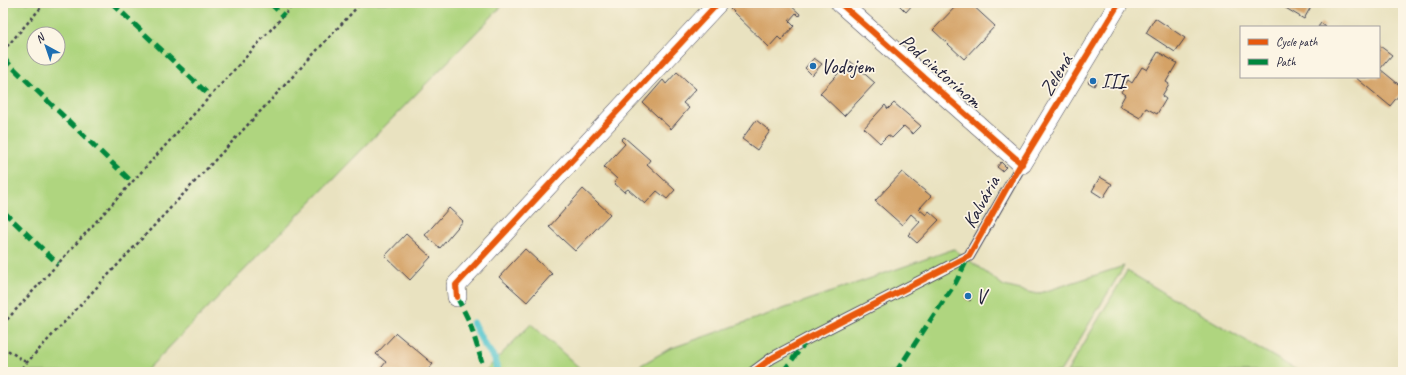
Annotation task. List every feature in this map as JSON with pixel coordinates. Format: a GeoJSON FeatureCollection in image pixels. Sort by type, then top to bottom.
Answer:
{"type":"FeatureCollection","features":[{"type":"Feature","properties":{"kind":"street"},"geometry":{"type":"LineString","coordinates":[[457,297],[456,285],[718,3]]}},
{"type":"Feature","properties":{"kind":"street","name":"Pod cintorínom"},"geometry":{"type":"LineString","coordinates":[[840,3],[1022,164]]}},
{"type":"Feature","properties":{"kind":"street","name":"Zelená"},"geometry":{"type":"LineString","coordinates":[[1022,164],[1118,3]]}},
{"type":"Feature","properties":{"kind":"lane","name":"Kalvária"},"geometry":{"type":"LineString","coordinates":[[753,372],[772,358],[809,338],[969,256],[1022,164]]}},
{"type":"Feature","properties":{"kind":"path"},"geometry":{"type":"LineString","coordinates":[[3,51],[46,3]]}},
{"type":"Feature","properties":{"kind":"path"},"geometry":{"type":"LineString","coordinates":[[3,324],[295,3]]}},
{"type":"Feature","properties":{"kind":"path"},"geometry":{"type":"LineString","coordinates":[[18,372],[361,3]]}},
{"type":"Feature","properties":{"kind":"path"},"geometry":{"type":"LineString","coordinates":[[3,346],[27,363]]}},
{"type":"Feature","properties":{"kind":"green space"},"geometry":{"type":"Polygon","coordinates":[[[3,3],[505,3],[145,372],[3,372],[3,3]]]}},
{"type":"Feature","properties":{"kind":"green space"},"geometry":{"type":"Polygon","coordinates":[[[954,249],[1004,286],[1037,294],[1124,266],[1060,372],[629,372],[669,349],[954,249]]]}},
{"type":"Feature","properties":{"kind":"green space"},"geometry":{"type":"Polygon","coordinates":[[[1127,271],[1300,372],[1067,372],[1127,271]]]}},
{"type":"Feature","properties":{"kind":"green space"},"geometry":{"type":"Polygon","coordinates":[[[531,324],[584,372],[484,372],[531,324]]]}},
{"type":"Feature","properties":{"kind":"building"},"geometry":{"type":"Polygon","coordinates":[[[736,3],[760,3],[764,7],[768,3],[788,3],[800,14],[799,16],[796,13],[789,21],[794,26],[781,40],[778,37],[769,47],[730,9],[736,3]]]}},
{"type":"Feature","properties":{"kind":"building"},"geometry":{"type":"Polygon","coordinates":[[[897,3],[914,3],[906,12],[897,3]]]}},
{"type":"Feature","properties":{"kind":"building"},"geometry":{"type":"Polygon","coordinates":[[[959,3],[970,3],[995,26],[964,59],[933,30],[959,3]]]}},
{"type":"Feature","properties":{"kind":"building"},"geometry":{"type":"Polygon","coordinates":[[[1313,3],[1304,19],[1279,4],[1313,3]]]}},
{"type":"Feature","properties":{"kind":"building"},"geometry":{"type":"Polygon","coordinates":[[[1155,18],[1185,38],[1175,52],[1146,33],[1155,18]]]}},
{"type":"Feature","properties":{"kind":"building"},"geometry":{"type":"Polygon","coordinates":[[[1380,46],[1392,55],[1380,69],[1380,46]]]}},
{"type":"Feature","properties":{"kind":"building"},"geometry":{"type":"Polygon","coordinates":[[[1158,52],[1177,63],[1166,82],[1169,84],[1162,96],[1166,99],[1157,114],[1146,108],[1140,118],[1119,106],[1125,95],[1121,92],[1128,80],[1132,83],[1142,67],[1147,70],[1158,52]]]}},
{"type":"Feature","properties":{"kind":"building","name":"Vodojem"},"geometry":{"type":"Polygon","coordinates":[[[814,58],[822,64],[812,75],[805,68],[814,58]]]}},
{"type":"Feature","properties":{"kind":"building"},"geometry":{"type":"Polygon","coordinates":[[[850,61],[875,83],[844,116],[820,93],[850,61]]]}},
{"type":"Feature","properties":{"kind":"building"},"geometry":{"type":"Polygon","coordinates":[[[1380,69],[1403,88],[1390,106],[1356,78],[1380,78],[1380,69]]]}},
{"type":"Feature","properties":{"kind":"building"},"geometry":{"type":"Polygon","coordinates":[[[677,72],[696,89],[683,103],[689,108],[671,129],[643,103],[663,80],[666,84],[677,72]]]}},
{"type":"Feature","properties":{"kind":"building","name":"III"},"geometry":{"type":"Polygon","coordinates":[[[1091,77],[1097,80],[1094,86],[1088,82],[1091,77]]]}},
{"type":"Feature","properties":{"kind":"building"},"geometry":{"type":"Polygon","coordinates":[[[894,103],[921,126],[913,134],[904,126],[892,138],[888,135],[880,143],[864,128],[885,105],[888,109],[894,103]]]}},
{"type":"Feature","properties":{"kind":"building"},"geometry":{"type":"Polygon","coordinates":[[[756,120],[770,131],[757,150],[742,139],[756,120]]]}},
{"type":"Feature","properties":{"kind":"building"},"geometry":{"type":"Polygon","coordinates":[[[624,137],[650,160],[647,164],[675,190],[667,199],[657,191],[645,204],[628,189],[624,192],[614,183],[617,179],[604,167],[625,144],[621,140],[624,137]]]}},
{"type":"Feature","properties":{"kind":"building"},"geometry":{"type":"Polygon","coordinates":[[[1001,162],[1006,167],[1002,171],[997,167],[1001,162]]]}},
{"type":"Feature","properties":{"kind":"building"},"geometry":{"type":"Polygon","coordinates":[[[902,172],[931,196],[919,209],[926,215],[929,211],[939,220],[917,243],[908,235],[920,222],[911,214],[902,225],[875,201],[902,172]]]}},
{"type":"Feature","properties":{"kind":"building"},"geometry":{"type":"Polygon","coordinates":[[[1100,177],[1112,184],[1103,198],[1092,191],[1100,177]]]}},
{"type":"Feature","properties":{"kind":"building"},"geometry":{"type":"Polygon","coordinates":[[[583,189],[610,214],[575,251],[549,227],[583,189]]]}},
{"type":"Feature","properties":{"kind":"building"},"geometry":{"type":"Polygon","coordinates":[[[449,208],[463,221],[440,248],[425,235],[449,208]]]}},
{"type":"Feature","properties":{"kind":"building"},"geometry":{"type":"Polygon","coordinates":[[[406,234],[431,257],[410,280],[385,256],[406,234]]]}},
{"type":"Feature","properties":{"kind":"building"},"geometry":{"type":"Polygon","coordinates":[[[525,249],[552,274],[527,302],[499,277],[525,249]]]}},
{"type":"Feature","properties":{"kind":"building","name":"V"},"geometry":{"type":"Polygon","coordinates":[[[967,293],[972,295],[970,301],[965,298],[967,293]]]}},
{"type":"Feature","properties":{"kind":"building"},"geometry":{"type":"Polygon","coordinates":[[[396,333],[433,364],[426,372],[378,372],[386,362],[376,354],[396,333]]]}},
{"type":"Feature","properties":{"kind":"waterway"},"geometry":{"type":"LineString","coordinates":[[473,323],[484,344],[495,359],[497,372]]}},
{"type":"Feature","properties":{"kind":"marked path"},"geometry":{"type":"LineString","coordinates":[[112,3],[210,96]]}},
{"type":"Feature","properties":{"kind":"marked path"},"geometry":{"type":"LineString","coordinates":[[270,3],[284,16]]}},
{"type":"Feature","properties":{"kind":"marked path"},"geometry":{"type":"LineString","coordinates":[[3,58],[132,182]]}},
{"type":"Feature","properties":{"kind":"marked path"},"geometry":{"type":"LineString","coordinates":[[3,211],[58,264]]}},
{"type":"Feature","properties":{"kind":"marked path"},"geometry":{"type":"LineString","coordinates":[[896,372],[956,282],[969,256]]}},
{"type":"Feature","properties":{"kind":"marked path"},"geometry":{"type":"LineString","coordinates":[[457,297],[470,323],[485,372]]}},
{"type":"Feature","properties":{"kind":"marked path"},"geometry":{"type":"LineString","coordinates":[[783,372],[804,344]]}},
{"type":"Feature","properties":{"kind":"cycle path"},"geometry":{"type":"LineString","coordinates":[[457,297],[456,285],[718,3]]}},
{"type":"Feature","properties":{"kind":"cycle path"},"geometry":{"type":"LineString","coordinates":[[840,3],[1022,164]]}},
{"type":"Feature","properties":{"kind":"cycle path"},"geometry":{"type":"LineString","coordinates":[[753,372],[772,358],[809,338],[969,256],[1010,182],[1119,3]]}},
{"type":"Feature","properties":{"kind":"place","name":"Vodojem"},"geometry":{"type":"Point","coordinates":[813,66]}},
{"type":"Feature","properties":{"kind":"place","name":"III"},"geometry":{"type":"Point","coordinates":[1093,81]}},
{"type":"Feature","properties":{"kind":"place","name":"V"},"geometry":{"type":"Point","coordinates":[968,296]}}]}
